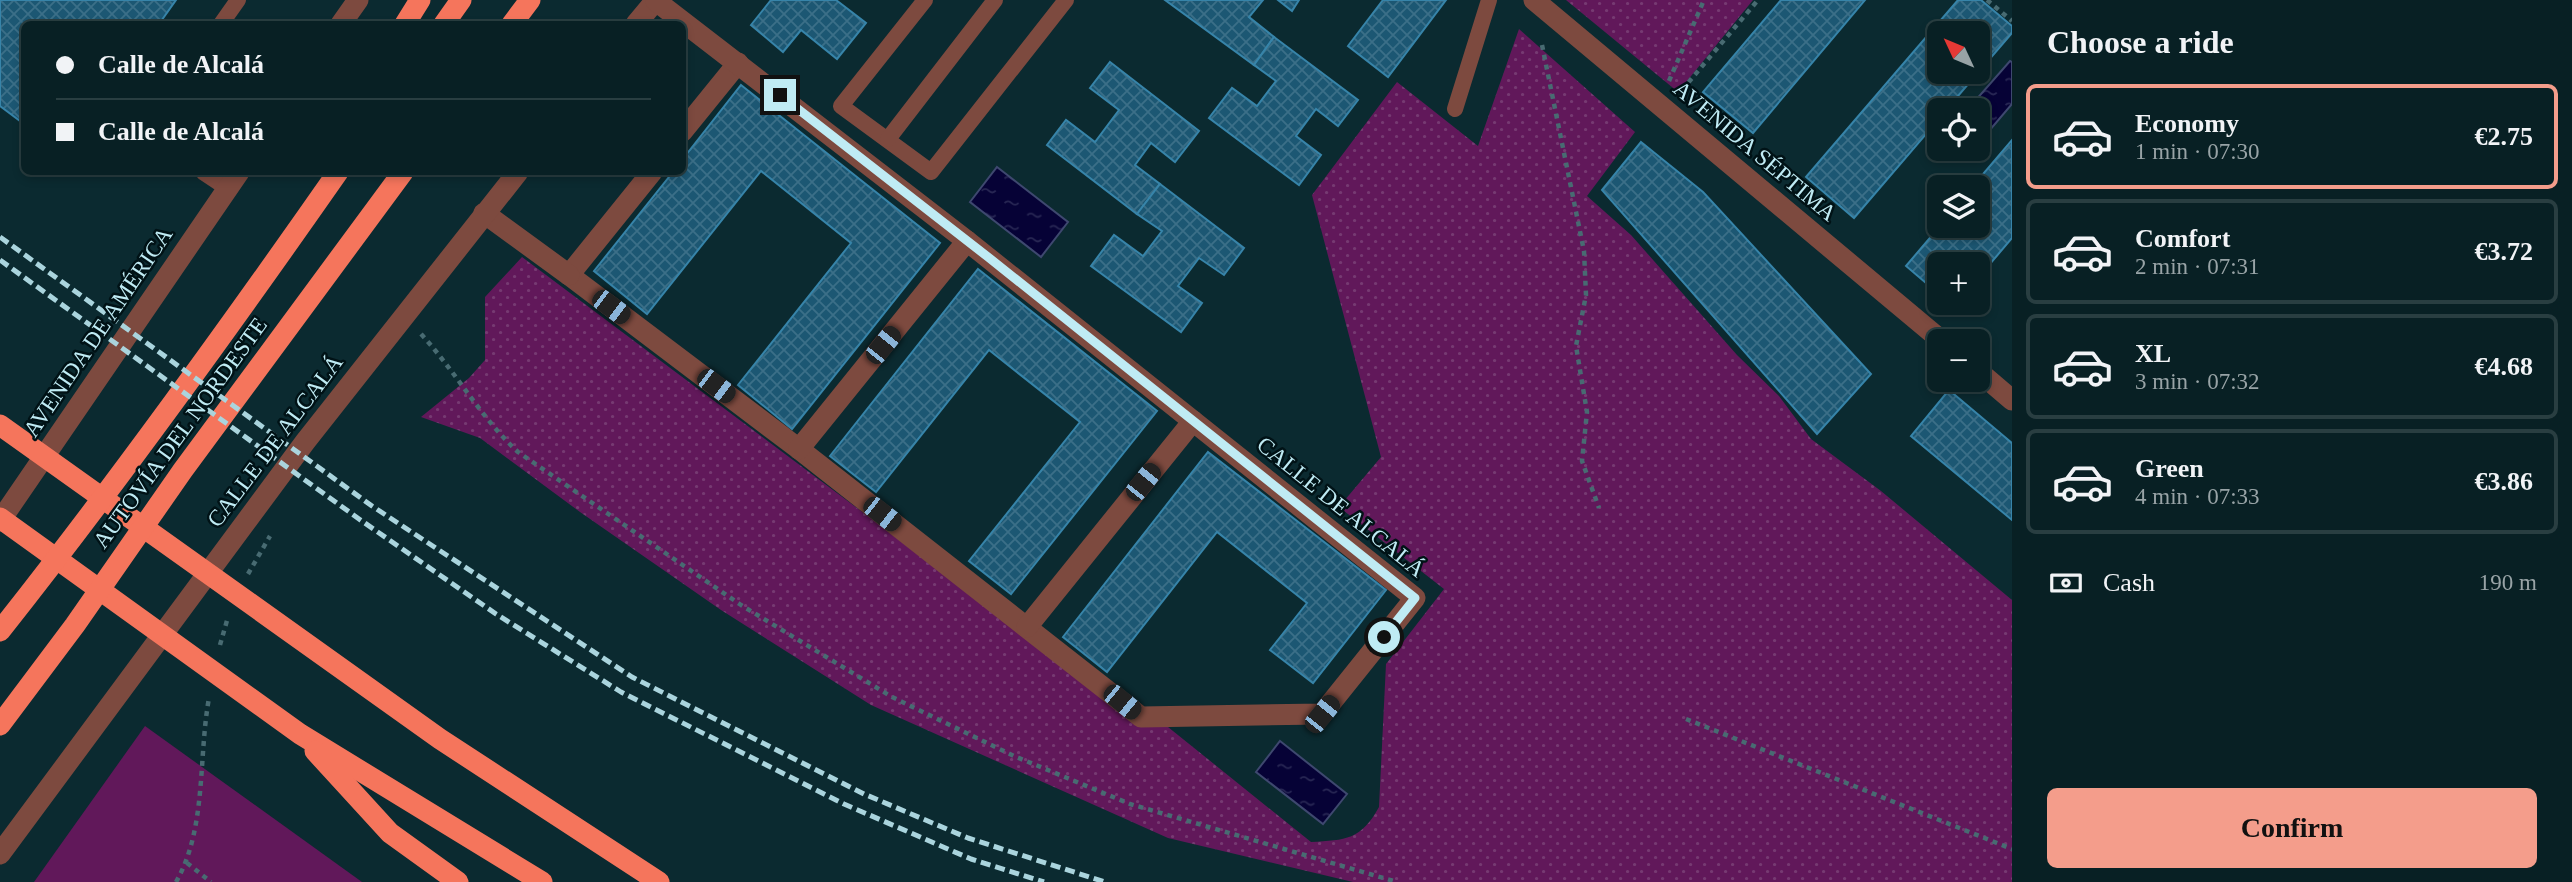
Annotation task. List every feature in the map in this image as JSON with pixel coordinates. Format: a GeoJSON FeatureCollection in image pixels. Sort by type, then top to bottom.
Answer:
{"type":"FeatureCollection","features":[{"type":"Feature","properties":{"kind":"highway"},"geometry":{"type":"LineString","coordinates":[[407,21],[420,0]]}},
{"type":"Feature","properties":{"kind":"highway"},"geometry":{"type":"LineString","coordinates":[[446,21],[461,0]]}},
{"type":"Feature","properties":{"kind":"highway"},"geometry":{"type":"LineString","coordinates":[[514,21],[530,0]]}},
{"type":"Feature","properties":{"kind":"highway","name":"AUTOVÍA DEL NORDESTE"},"geometry":{"type":"LineString","coordinates":[[0,631],[52,566],[202,365],[336,175]]}},
{"type":"Feature","properties":{"kind":"highway","name":"AUTOVÍA DEL NORDESTE"},"geometry":{"type":"LineString","coordinates":[[0,725],[401,175]]}},
{"type":"Feature","properties":{"kind":"highway"},"geometry":{"type":"LineString","coordinates":[[0,425],[440,738],[659,882]]}},
{"type":"Feature","properties":{"kind":"highway"},"geometry":{"type":"LineString","coordinates":[[0,520],[300,734],[542,882]]}},
{"type":"Feature","properties":{"kind":"highway"},"geometry":{"type":"LineString","coordinates":[[300,734],[390,833],[458,882]]}},
{"type":"Feature","properties":{"kind":"street"},"geometry":{"type":"LineString","coordinates":[[343,21],[358,0]]}},
{"type":"Feature","properties":{"kind":"street","name":"CALLE DE ALCALÁ"},"geometry":{"type":"LineString","coordinates":[[638,21],[656,0],[684,21]]}},
{"type":"Feature","properties":{"kind":"street","name":"AVENIDA SÉPTIMA"},"geometry":{"type":"LineString","coordinates":[[1534,0],[1928,329]]}},
{"type":"Feature","properties":{"kind":"street","name":"CALLE DE ALCALÁ"},"geometry":{"type":"LineString","coordinates":[[484,213],[799,449],[1141,717],[1322,714],[1415,598],[967,241],[686,23]]}},
{"type":"Feature","properties":{"kind":"street"},"geometry":{"type":"LineString","coordinates":[[686,127],[738,62]]}},
{"type":"Feature","properties":{"kind":"street","name":"CALLE DE ALCALÁ"},"geometry":{"type":"LineString","coordinates":[[0,854],[305,442],[516,175]]}},
{"type":"Feature","properties":{"kind":"street"},"geometry":{"type":"LineString","coordinates":[[569,275],[650,175]]}},
{"type":"Feature","properties":{"kind":"street","name":"AVENIDA DE AMÉRICA"},"geometry":{"type":"LineString","coordinates":[[0,520],[233,180]]}},
{"type":"Feature","properties":{"kind":"street"},"geometry":{"type":"LineString","coordinates":[[799,449],[967,241]]}},
{"type":"Feature","properties":{"kind":"street"},"geometry":{"type":"LineString","coordinates":[[1990,381],[2012,400]]}},
{"type":"Feature","properties":{"kind":"street"},"geometry":{"type":"LineString","coordinates":[[1027,627],[1193,421]]}},
{"type":"Feature","properties":{"kind":"street","name":"CALLE DE ALCALÁ"},"geometry":{"type":"LineString","coordinates":[[0,838],[111,702]]}},
{"type":"Feature","properties":{"kind":"lane"},"geometry":{"type":"LineString","coordinates":[[222,21],[238,0]]}},
{"type":"Feature","properties":{"kind":"lane"},"geometry":{"type":"LineString","coordinates":[[925,0],[841,106],[932,172],[1066,0]]}},
{"type":"Feature","properties":{"kind":"lane"},"geometry":{"type":"LineString","coordinates":[[888,139],[995,0]]}},
{"type":"Feature","properties":{"kind":"lane"},"geometry":{"type":"LineString","coordinates":[[1455,109],[1489,0]]}},
{"type":"Feature","properties":{"kind":"lane"},"geometry":{"type":"LineString","coordinates":[[214,175],[233,180]]}},
{"type":"Feature","properties":{"kind":"path"},"geometry":{"type":"LineString","coordinates":[[1662,107],[1704,0]]}},
{"type":"Feature","properties":{"kind":"path"},"geometry":{"type":"LineString","coordinates":[[1662,107],[1758,0]]}},
{"type":"Feature","properties":{"kind":"path"},"geometry":{"type":"LineString","coordinates":[[1987,0],[2012,21]]}},
{"type":"Feature","properties":{"kind":"path"},"geometry":{"type":"LineString","coordinates":[[1542,45],[1584,251],[1586,295],[1576,346],[1587,412],[1582,461],[1600,508]]}},
{"type":"Feature","properties":{"kind":"path"},"geometry":{"type":"LineString","coordinates":[[402,318],[443,358],[487,419],[519,452],[741,605],[892,697],[1014,757],[1130,804],[1396,882]]}},
{"type":"Feature","properties":{"kind":"path"},"geometry":{"type":"LineString","coordinates":[[1686,719],[2012,849]]}},
{"type":"Feature","properties":{"kind":"path"},"geometry":{"type":"LineString","coordinates":[[187,863],[211,882]]}},
{"type":"Feature","properties":{"kind":"shaded area"},"geometry":{"type":"Polygon","coordinates":[[[1566,0],[1753,0],[1678,92],[1566,0]]]}},
{"type":"Feature","properties":{"kind":"shaded area"},"geometry":{"type":"Polygon","coordinates":[[[1519,29],[1635,132],[1587,196],[1631,235],[1737,355],[1779,396],[1811,439],[1881,491],[2012,600],[2012,882],[1353,882],[1168,838],[871,705],[721,610],[580,512],[480,438],[421,417],[469,378],[485,360],[485,297],[522,257],[873,520],[1085,684],[1168,727],[1311,842],[1343,839],[1366,826],[1379,807],[1386,664],[1444,589],[1339,507],[1381,457],[1312,195],[1397,82],[1478,146],[1519,29]]]}},
{"type":"Feature","properties":{"kind":"shaded area"},"geometry":{"type":"Polygon","coordinates":[[[145,726],[362,882],[34,882],[145,726]]]}},
{"type":"Feature","properties":{"kind":"water"},"geometry":{"type":"Polygon","coordinates":[[[2010,61],[2012,62],[2012,104],[1990,130],[1990,98],[1978,98],[2010,61]]]}},
{"type":"Feature","properties":{"kind":"water"},"geometry":{"type":"Polygon","coordinates":[[[997,167],[1068,222],[1041,257],[970,202],[997,167]]]}},
{"type":"Feature","properties":{"kind":"water"},"geometry":{"type":"Polygon","coordinates":[[[1280,741],[1347,794],[1323,824],[1256,772],[1280,741]]]}},
{"type":"Feature","properties":{"kind":"building"},"geometry":{"type":"Polygon","coordinates":[[[0,0],[176,0],[161,21],[21,21],[21,122],[0,106],[0,0]]]}},
{"type":"Feature","properties":{"kind":"building"},"geometry":{"type":"Polygon","coordinates":[[[771,0],[836,0],[866,23],[837,59],[801,30],[783,52],[751,25],[771,0]]]}},
{"type":"Feature","properties":{"kind":"building"},"geometry":{"type":"Polygon","coordinates":[[[1165,0],[1263,0],[1249,17],[1274,37],[1254,65],[1165,0]]]}},
{"type":"Feature","properties":{"kind":"building"},"geometry":{"type":"Polygon","coordinates":[[[1278,0],[1299,0],[1292,11],[1278,0]]]}},
{"type":"Feature","properties":{"kind":"building"},"geometry":{"type":"Polygon","coordinates":[[[1383,0],[1446,0],[1388,77],[1348,46],[1383,0]]]}},
{"type":"Feature","properties":{"kind":"building"},"geometry":{"type":"Polygon","coordinates":[[[1781,0],[1865,0],[1753,133],[1703,92],[1781,0]]]}},
{"type":"Feature","properties":{"kind":"building"},"geometry":{"type":"Polygon","coordinates":[[[1958,0],[1981,0],[2012,26],[2012,33],[1990,59],[1990,21],[1940,21],[1958,0]]]}},
{"type":"Feature","properties":{"kind":"building"},"geometry":{"type":"Polygon","coordinates":[[[1927,36],[1927,84],[1968,84],[1956,98],[1927,98],[1927,133],[1854,218],[1806,177],[1927,36]]]}},
{"type":"Feature","properties":{"kind":"building"},"geometry":{"type":"Polygon","coordinates":[[[1274,37],[1358,100],[1338,126],[1316,109],[1296,136],[1321,155],[1299,185],[1209,118],[1232,88],[1257,106],[1276,81],[1254,65],[1274,37]]]}},
{"type":"Feature","properties":{"kind":"building"},"geometry":{"type":"Polygon","coordinates":[[[1110,62],[1199,131],[1175,162],[1151,143],[1135,165],[1160,184],[1137,214],[1047,145],[1066,120],[1095,142],[1119,110],[1090,88],[1110,62]]]}},
{"type":"Feature","properties":{"kind":"building"},"geometry":{"type":"Polygon","coordinates":[[[741,85],[940,243],[792,429],[738,385],[851,243],[761,171],[647,314],[594,271],[671,175],[686,175],[686,155],[741,85]]]}},
{"type":"Feature","properties":{"kind":"building"},"geometry":{"type":"Polygon","coordinates":[[[2012,140],[2012,238],[1990,264],[1990,252],[1927,252],[1927,284],[1906,266],[1930,238],[1990,238],[1990,175],[1982,175],[2012,140]]]}},
{"type":"Feature","properties":{"kind":"building"},"geometry":{"type":"Polygon","coordinates":[[[1641,142],[1703,192],[1871,374],[1817,434],[1602,190],[1641,142]]]}},
{"type":"Feature","properties":{"kind":"building"},"geometry":{"type":"Polygon","coordinates":[[[1160,184],[1244,248],[1224,275],[1199,258],[1178,286],[1202,303],[1181,332],[1091,266],[1114,235],[1143,256],[1162,231],[1137,214],[1160,184]]]}},
{"type":"Feature","properties":{"kind":"building"},"geometry":{"type":"Polygon","coordinates":[[[978,269],[1157,411],[1011,594],[969,561],[1080,422],[989,350],[876,492],[830,456],[978,269]]]}},
{"type":"Feature","properties":{"kind":"building"},"geometry":{"type":"Polygon","coordinates":[[[1947,392],[1951,392],[2012,443],[2012,520],[1911,436],[1947,392]]]}},
{"type":"Feature","properties":{"kind":"building"},"geometry":{"type":"Polygon","coordinates":[[[1208,452],[1386,590],[1313,683],[1270,650],[1307,603],[1217,532],[1107,672],[1063,637],[1208,452]]]}},
{"type":"Feature","properties":{"kind":"railway"},"geometry":{"type":"LineString","coordinates":[[0,237],[372,506],[632,677],[864,794],[968,838],[1105,882]]}},
{"type":"Feature","properties":{"kind":"railway"},"geometry":{"type":"LineString","coordinates":[[0,260],[359,519],[496,614],[621,692],[844,804],[971,859],[1044,882]]}},
{"type":"Feature","properties":{"kind":"route"},"geometry":{"type":"LineString","coordinates":[[780,95],[988,257],[1415,598],[1384,637]]}}]}
